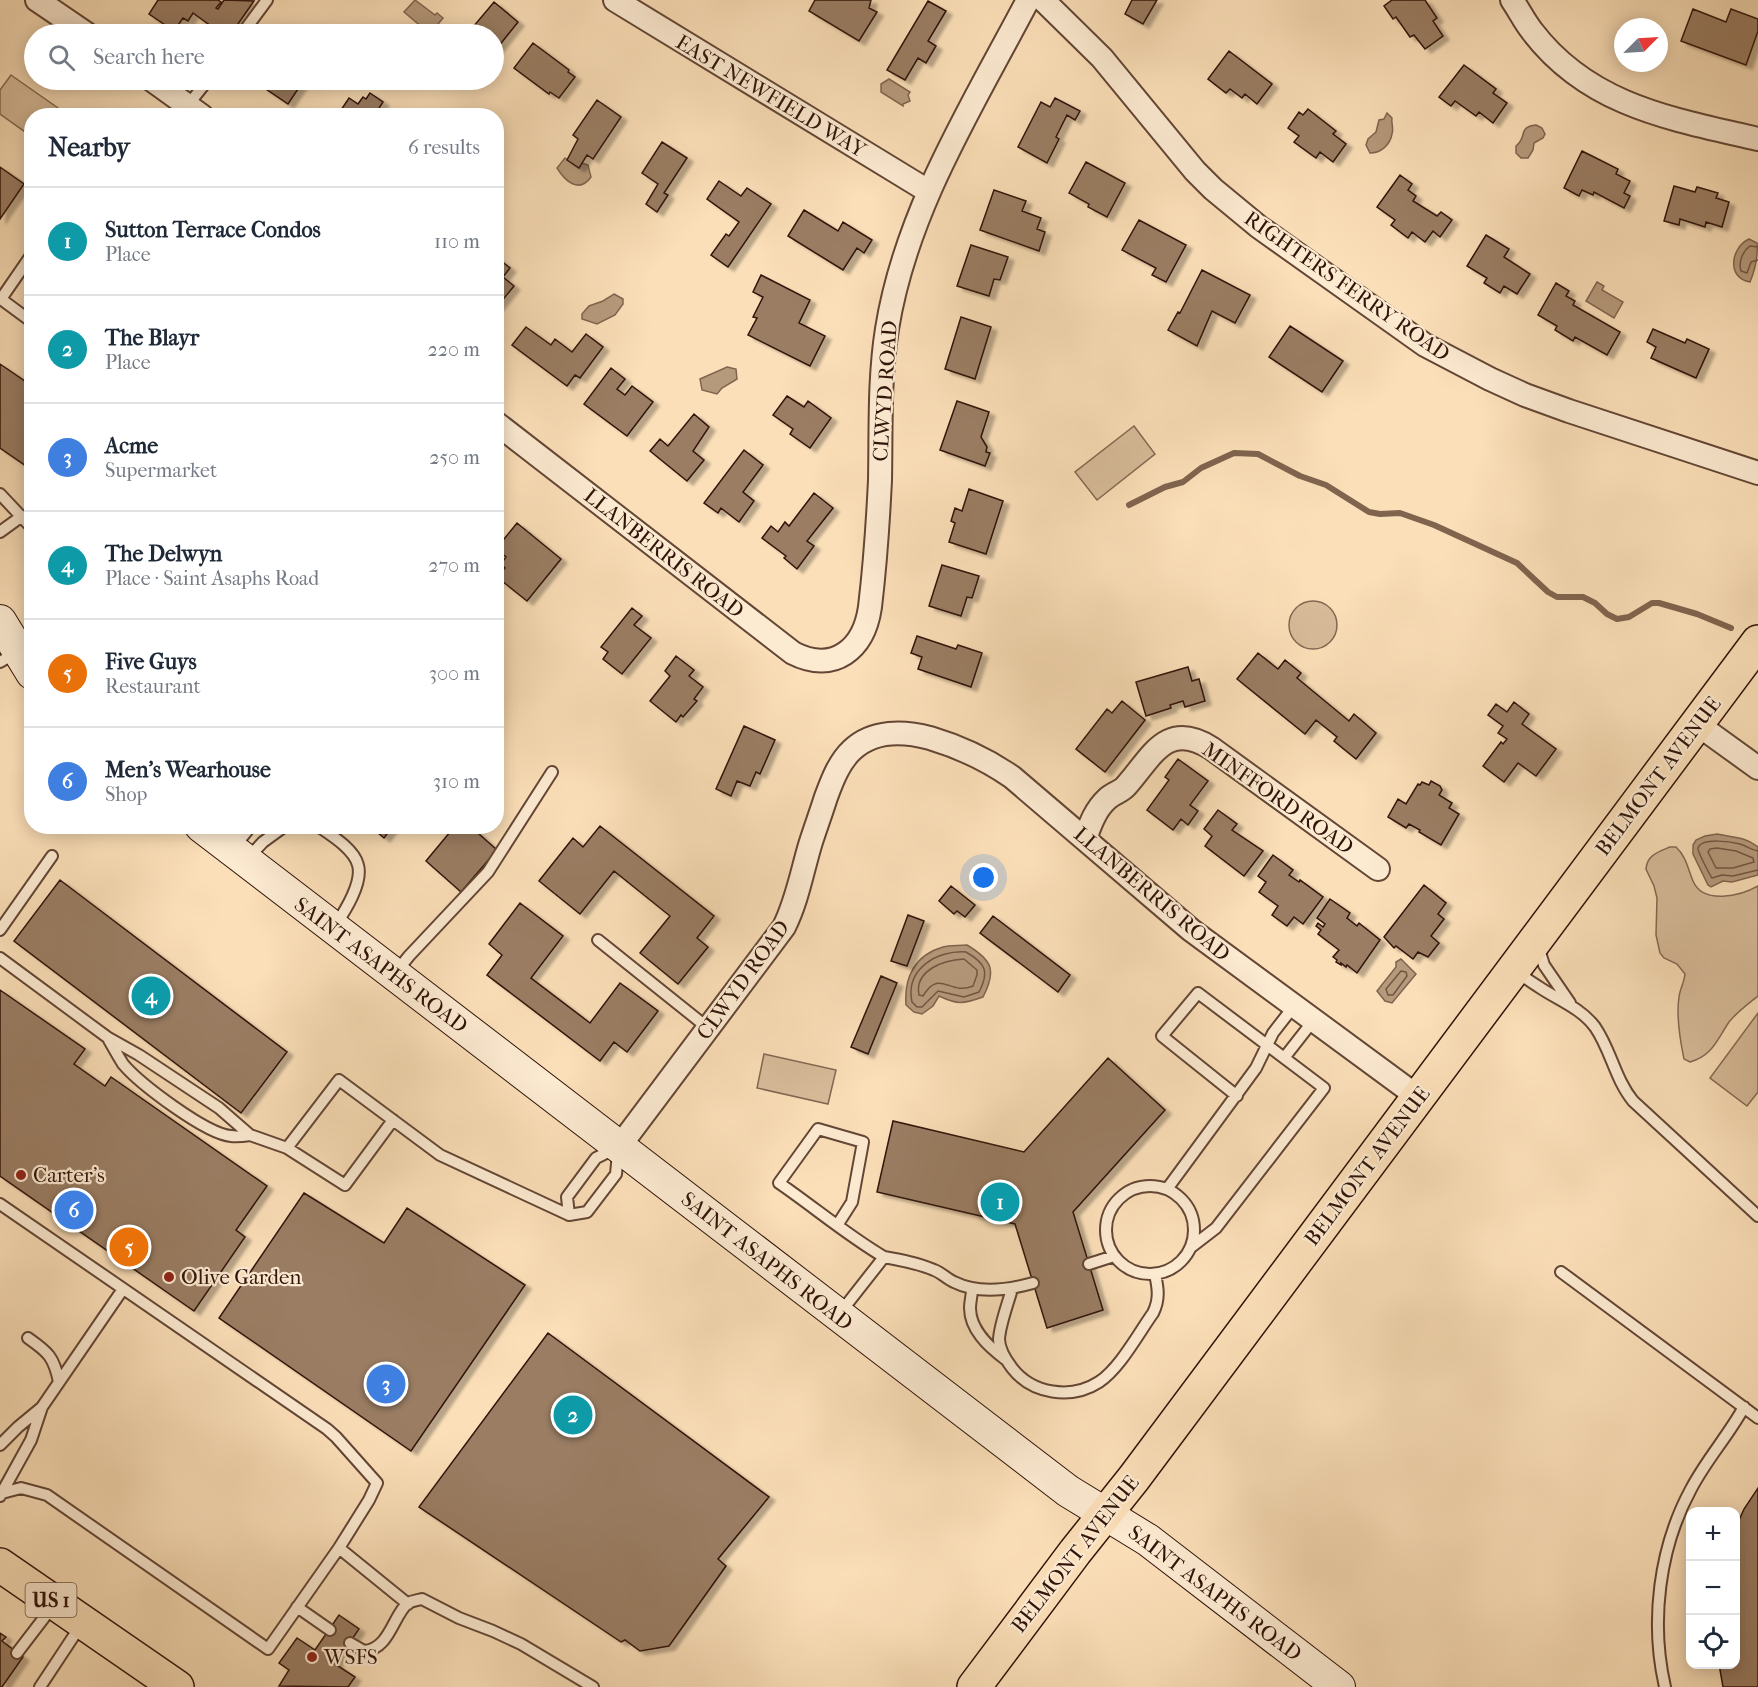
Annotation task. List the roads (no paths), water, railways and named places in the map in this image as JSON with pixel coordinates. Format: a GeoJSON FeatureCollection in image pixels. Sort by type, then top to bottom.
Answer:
{"type":"FeatureCollection","features":[{"type":"Feature","properties":{"kind":"main road","name":"BELMONT AVENUE"},"geometry":{"type":"LineString","coordinates":[[974,1687],[1134,1478],[1758,642]]}},
{"type":"Feature","properties":{"kind":"main road","name":"US 1"},"geometry":{"type":"LineString","coordinates":[[0,1565],[175,1686]]}},
{"type":"Feature","properties":{"kind":"street"},"geometry":{"type":"LineString","coordinates":[[37,0],[72,24]]}},
{"type":"Feature","properties":{"kind":"street","name":"EAST NEWFIELD WAY"},"geometry":{"type":"LineString","coordinates":[[615,0],[928,191]]}},
{"type":"Feature","properties":{"kind":"street","name":"CLWYD ROAD"},"geometry":{"type":"LineString","coordinates":[[839,657],[855,646],[868,619],[878,519],[882,369],[887,329],[897,282],[928,191],[1028,0]]}},
{"type":"Feature","properties":{"kind":"street","name":"RIGHTERS FERRY ROAD"},"geometry":{"type":"LineString","coordinates":[[1043,0],[1102,58],[1195,171],[1213,189],[1259,226],[1425,345],[1490,379],[1536,399],[1758,473]]}},
{"type":"Feature","properties":{"kind":"street"},"geometry":{"type":"LineString","coordinates":[[1512,0],[1531,30],[1548,50],[1585,81],[1605,94],[1647,112],[1758,139]]}},
{"type":"Feature","properties":{"kind":"street"},"geometry":{"type":"LineString","coordinates":[[166,90],[192,108]]}},
{"type":"Feature","properties":{"kind":"street","name":"LLANBERRIS ROAD"},"geometry":{"type":"LineString","coordinates":[[504,429],[792,652],[810,660],[839,657]]}},
{"type":"Feature","properties":{"kind":"street"},"geometry":{"type":"LineString","coordinates":[[0,621],[16,663]]}},
{"type":"Feature","properties":{"kind":"street"},"geometry":{"type":"LineString","coordinates":[[1697,724],[1758,768]]}},
{"type":"Feature","properties":{"kind":"street","name":"LLANBERRIS ROAD"},"geometry":{"type":"LineString","coordinates":[[871,738],[892,733],[918,735],[978,756],[1012,777],[1191,930],[1418,1097]]}},
{"type":"Feature","properties":{"kind":"street","name":"MINFFORD ROAD"},"geometry":{"type":"LineString","coordinates":[[1085,839],[1093,817],[1108,798],[1124,789],[1161,744],[1182,737],[1211,748],[1378,869]]}},
{"type":"Feature","properties":{"kind":"street","name":"CLWYD ROAD"},"geometry":{"type":"LineString","coordinates":[[619,1147],[784,927],[795,901],[818,821],[833,780],[847,755],[871,738]]}},
{"type":"Feature","properties":{"kind":"street","name":"SAINT ASAPHS ROAD"},"geometry":{"type":"LineString","coordinates":[[211,834],[1068,1491],[1148,1540],[1339,1687]]}},
{"type":"Feature","properties":{"kind":"lane"},"geometry":{"type":"LineString","coordinates":[[249,24],[267,0]]}},
{"type":"Feature","properties":{"kind":"lane"},"geometry":{"type":"LineString","coordinates":[[196,108],[204,90]]}},
{"type":"Feature","properties":{"kind":"lane"},"geometry":{"type":"LineString","coordinates":[[24,266],[1,299],[24,316]]}},
{"type":"Feature","properties":{"kind":"lane"},"geometry":{"type":"LineString","coordinates":[[0,494],[24,514]]}},
{"type":"Feature","properties":{"kind":"lane"},"geometry":{"type":"LineString","coordinates":[[0,532],[24,518]]}},
{"type":"Feature","properties":{"kind":"lane"},"geometry":{"type":"LineString","coordinates":[[394,975],[488,872],[552,772]]}},
{"type":"Feature","properties":{"kind":"lane"},"geometry":{"type":"LineString","coordinates":[[239,856],[248,834]]}},
{"type":"Feature","properties":{"kind":"lane"},"geometry":{"type":"LineString","coordinates":[[239,856],[274,834]]}},
{"type":"Feature","properties":{"kind":"lane"},"geometry":{"type":"LineString","coordinates":[[329,834],[353,855],[358,866],[358,877],[350,900],[333,928]]}},
{"type":"Feature","properties":{"kind":"lane"},"geometry":{"type":"LineString","coordinates":[[0,930],[52,856]]}},
{"type":"Feature","properties":{"kind":"lane"},"geometry":{"type":"LineString","coordinates":[[598,940],[708,1028]]}},
{"type":"Feature","properties":{"kind":"lane"},"geometry":{"type":"LineString","coordinates":[[1536,940],[1544,965],[1572,1005],[1595,1027],[1621,1085],[1633,1101],[1758,1216]]}},
{"type":"Feature","properties":{"kind":"lane"},"geometry":{"type":"LineString","coordinates":[[0,958],[107,1037],[139,1055],[219,1108],[250,1135],[287,1148],[345,1185],[393,1120]]}},
{"type":"Feature","properties":{"kind":"lane"},"geometry":{"type":"LineString","coordinates":[[1514,969],[1538,987],[1572,1005]]}},
{"type":"Feature","properties":{"kind":"lane"},"geometry":{"type":"LineString","coordinates":[[1190,1248],[1216,1228],[1324,1089],[1198,993],[1162,1036],[1237,1096]]}},
{"type":"Feature","properties":{"kind":"lane"},"geometry":{"type":"LineString","coordinates":[[1167,1189],[1237,1096],[1268,1047],[1273,1033],[1294,1006]]}},
{"type":"Feature","properties":{"kind":"lane"},"geometry":{"type":"LineString","coordinates":[[1284,1058],[1313,1021]]}},
{"type":"Feature","properties":{"kind":"lane"},"geometry":{"type":"LineString","coordinates":[[107,1037],[123,1064],[172,1104],[212,1131],[231,1137],[250,1135]]}},
{"type":"Feature","properties":{"kind":"lane"},"geometry":{"type":"LineString","coordinates":[[287,1148],[339,1080],[440,1155],[569,1215],[587,1212],[616,1174],[619,1147]]}},
{"type":"Feature","properties":{"kind":"lane"},"geometry":{"type":"LineString","coordinates":[[838,1224],[852,1202],[863,1142],[818,1129],[779,1182],[859,1242],[884,1257],[918,1263],[972,1289],[1012,1289],[1033,1283]]}},
{"type":"Feature","properties":{"kind":"lane"},"geometry":{"type":"LineString","coordinates":[[569,1215],[567,1197],[596,1158],[619,1147]]}},
{"type":"Feature","properties":{"kind":"lane"},"geometry":{"type":"LineString","coordinates":[[1147,1185],[1167,1189],[1177,1195],[1191,1214],[1194,1237],[1190,1248],[1176,1266],[1166,1271],[1144,1274],[1132,1270],[1114,1256],[1109,1247],[1106,1226],[1112,1207],[1127,1192],[1136,1187],[1147,1185]]}},
{"type":"Feature","properties":{"kind":"lane"},"geometry":{"type":"LineString","coordinates":[[0,1204],[327,1429],[377,1483],[339,1548],[268,1649],[46,1495],[21,1488],[1,1495]]}},
{"type":"Feature","properties":{"kind":"lane"},"geometry":{"type":"LineString","coordinates":[[1089,1264],[1114,1256]]}},
{"type":"Feature","properties":{"kind":"lane"},"geometry":{"type":"LineString","coordinates":[[838,1315],[884,1257]]}},
{"type":"Feature","properties":{"kind":"lane"},"geometry":{"type":"LineString","coordinates":[[1562,1272],[1758,1418]]}},
{"type":"Feature","properties":{"kind":"lane"},"geometry":{"type":"LineString","coordinates":[[972,1289],[969,1311],[978,1332],[988,1346],[1005,1359],[1018,1376],[1037,1388],[1057,1393],[1078,1391],[1098,1382],[1110,1372],[1158,1304],[1155,1274]]}},
{"type":"Feature","properties":{"kind":"lane"},"geometry":{"type":"LineString","coordinates":[[1,1495],[31,1440],[42,1407],[123,1289]]}},
{"type":"Feature","properties":{"kind":"lane"},"geometry":{"type":"LineString","coordinates":[[1005,1359],[999,1339],[1012,1289]]}},
{"type":"Feature","properties":{"kind":"lane"},"geometry":{"type":"LineString","coordinates":[[28,1338],[51,1356],[59,1382]]}},
{"type":"Feature","properties":{"kind":"lane"},"geometry":{"type":"LineString","coordinates":[[0,1445],[42,1407]]}},
{"type":"Feature","properties":{"kind":"lane"},"geometry":{"type":"LineString","coordinates":[[1665,1687],[1661,1671],[1658,1628],[1660,1585],[1671,1539],[1681,1508],[1691,1489],[1744,1407]]}},
{"type":"Feature","properties":{"kind":"lane"},"geometry":{"type":"LineString","coordinates":[[339,1548],[408,1604]]}},
{"type":"Feature","properties":{"kind":"lane"},"geometry":{"type":"LineString","coordinates":[[350,1643],[364,1651],[379,1645],[408,1604],[422,1599],[459,1618],[494,1631],[593,1687]]}},
{"type":"Feature","properties":{"kind":"lane"},"geometry":{"type":"LineString","coordinates":[[17,1653],[56,1603]]}},
{"type":"Feature","properties":{"kind":"lane"},"geometry":{"type":"LineString","coordinates":[[297,1607],[330,1630]]}},
{"type":"Feature","properties":{"kind":"lane"},"geometry":{"type":"LineString","coordinates":[[40,1687],[83,1622]]}},
{"type":"Feature","properties":{"kind":"water"},"geometry":{"type":"Polygon","coordinates":[[[415,0],[435,15],[437,13],[443,18],[438,24],[418,24],[404,12],[415,0]]]}},
{"type":"Feature","properties":{"kind":"water"},"geometry":{"type":"Polygon","coordinates":[[[889,79],[910,92],[908,95],[910,101],[903,106],[881,92],[881,84],[889,79]]]}},
{"type":"Feature","properties":{"kind":"water"},"geometry":{"type":"Polygon","coordinates":[[[1387,113],[1392,118],[1391,138],[1381,150],[1370,153],[1366,145],[1368,139],[1376,132],[1379,120],[1384,119],[1387,113]]]}},
{"type":"Feature","properties":{"kind":"water"},"geometry":{"type":"Polygon","coordinates":[[[1536,125],[1542,128],[1545,134],[1543,138],[1534,143],[1528,158],[1521,158],[1516,153],[1516,146],[1522,139],[1524,130],[1536,125]]]}},
{"type":"Feature","properties":{"kind":"water"},"geometry":{"type":"Polygon","coordinates":[[[565,158],[579,168],[582,163],[588,165],[591,177],[582,185],[572,184],[557,168],[565,158]]]}},
{"type":"Feature","properties":{"kind":"water"},"geometry":{"type":"Polygon","coordinates":[[[1749,239],[1757,243],[1756,263],[1750,282],[1737,275],[1734,269],[1738,249],[1749,239]]]}},
{"type":"Feature","properties":{"kind":"water"},"geometry":{"type":"Polygon","coordinates":[[[1597,282],[1604,286],[1602,290],[1623,302],[1614,318],[1586,301],[1597,282]]]}},
{"type":"Feature","properties":{"kind":"water"},"geometry":{"type":"Polygon","coordinates":[[[614,294],[623,299],[623,304],[615,315],[597,324],[582,319],[582,314],[589,306],[614,294]]]}},
{"type":"Feature","properties":{"kind":"water"},"geometry":{"type":"Polygon","coordinates":[[[727,367],[736,369],[737,379],[717,394],[702,390],[700,379],[727,367]]]}},
{"type":"Feature","properties":{"kind":"water"},"geometry":{"type":"Polygon","coordinates":[[[1717,834],[1744,839],[1758,847],[1758,875],[1732,882],[1723,881],[1711,887],[1708,885],[1693,854],[1693,845],[1696,840],[1717,834]]]}},
{"type":"Feature","properties":{"kind":"water"},"geometry":{"type":"Polygon","coordinates":[[[967,945],[982,956],[990,966],[990,980],[983,997],[961,1002],[939,996],[933,1006],[922,1014],[914,1012],[906,1005],[909,976],[918,961],[943,947],[967,945]]]}},
{"type":"Feature","properties":{"kind":"water"},"geometry":{"type":"Polygon","coordinates":[[[1401,959],[1416,974],[1392,1003],[1385,1001],[1377,991],[1396,967],[1396,962],[1401,959]]]}},
{"type":"Feature","properties":{"kind":"waterway"},"geometry":{"type":"LineString","coordinates":[[1129,505],[1165,487],[1183,482],[1201,468],[1234,453],[1258,454],[1300,476],[1326,485],[1369,512],[1400,513],[1434,525],[1517,563],[1548,592],[1557,597],[1583,597],[1617,619],[1629,617],[1652,603],[1659,603],[1697,614],[1731,628]]}},
{"type":"Feature","properties":{"kind":"place","name":"The Delwyn"},"geometry":{"type":"Point","coordinates":[151,996]}},
{"type":"Feature","properties":{"kind":"place","name":"Carter's"},"geometry":{"type":"Point","coordinates":[21,1175]}},
{"type":"Feature","properties":{"kind":"place","name":"Sutton Terrace Condos"},"geometry":{"type":"Point","coordinates":[1000,1202]}},
{"type":"Feature","properties":{"kind":"place","name":"Men's Wearhouse"},"geometry":{"type":"Point","coordinates":[74,1210]}},
{"type":"Feature","properties":{"kind":"place","name":"Five Guys"},"geometry":{"type":"Point","coordinates":[129,1247]}},
{"type":"Feature","properties":{"kind":"place","name":"Olive Garden"},"geometry":{"type":"Point","coordinates":[169,1277]}},
{"type":"Feature","properties":{"kind":"place","name":"Acme"},"geometry":{"type":"Point","coordinates":[386,1384]}},
{"type":"Feature","properties":{"kind":"place","name":"The Blayr"},"geometry":{"type":"Point","coordinates":[573,1415]}},
{"type":"Feature","properties":{"kind":"place","name":"WSFS"},"geometry":{"type":"Point","coordinates":[312,1657]}}]}
